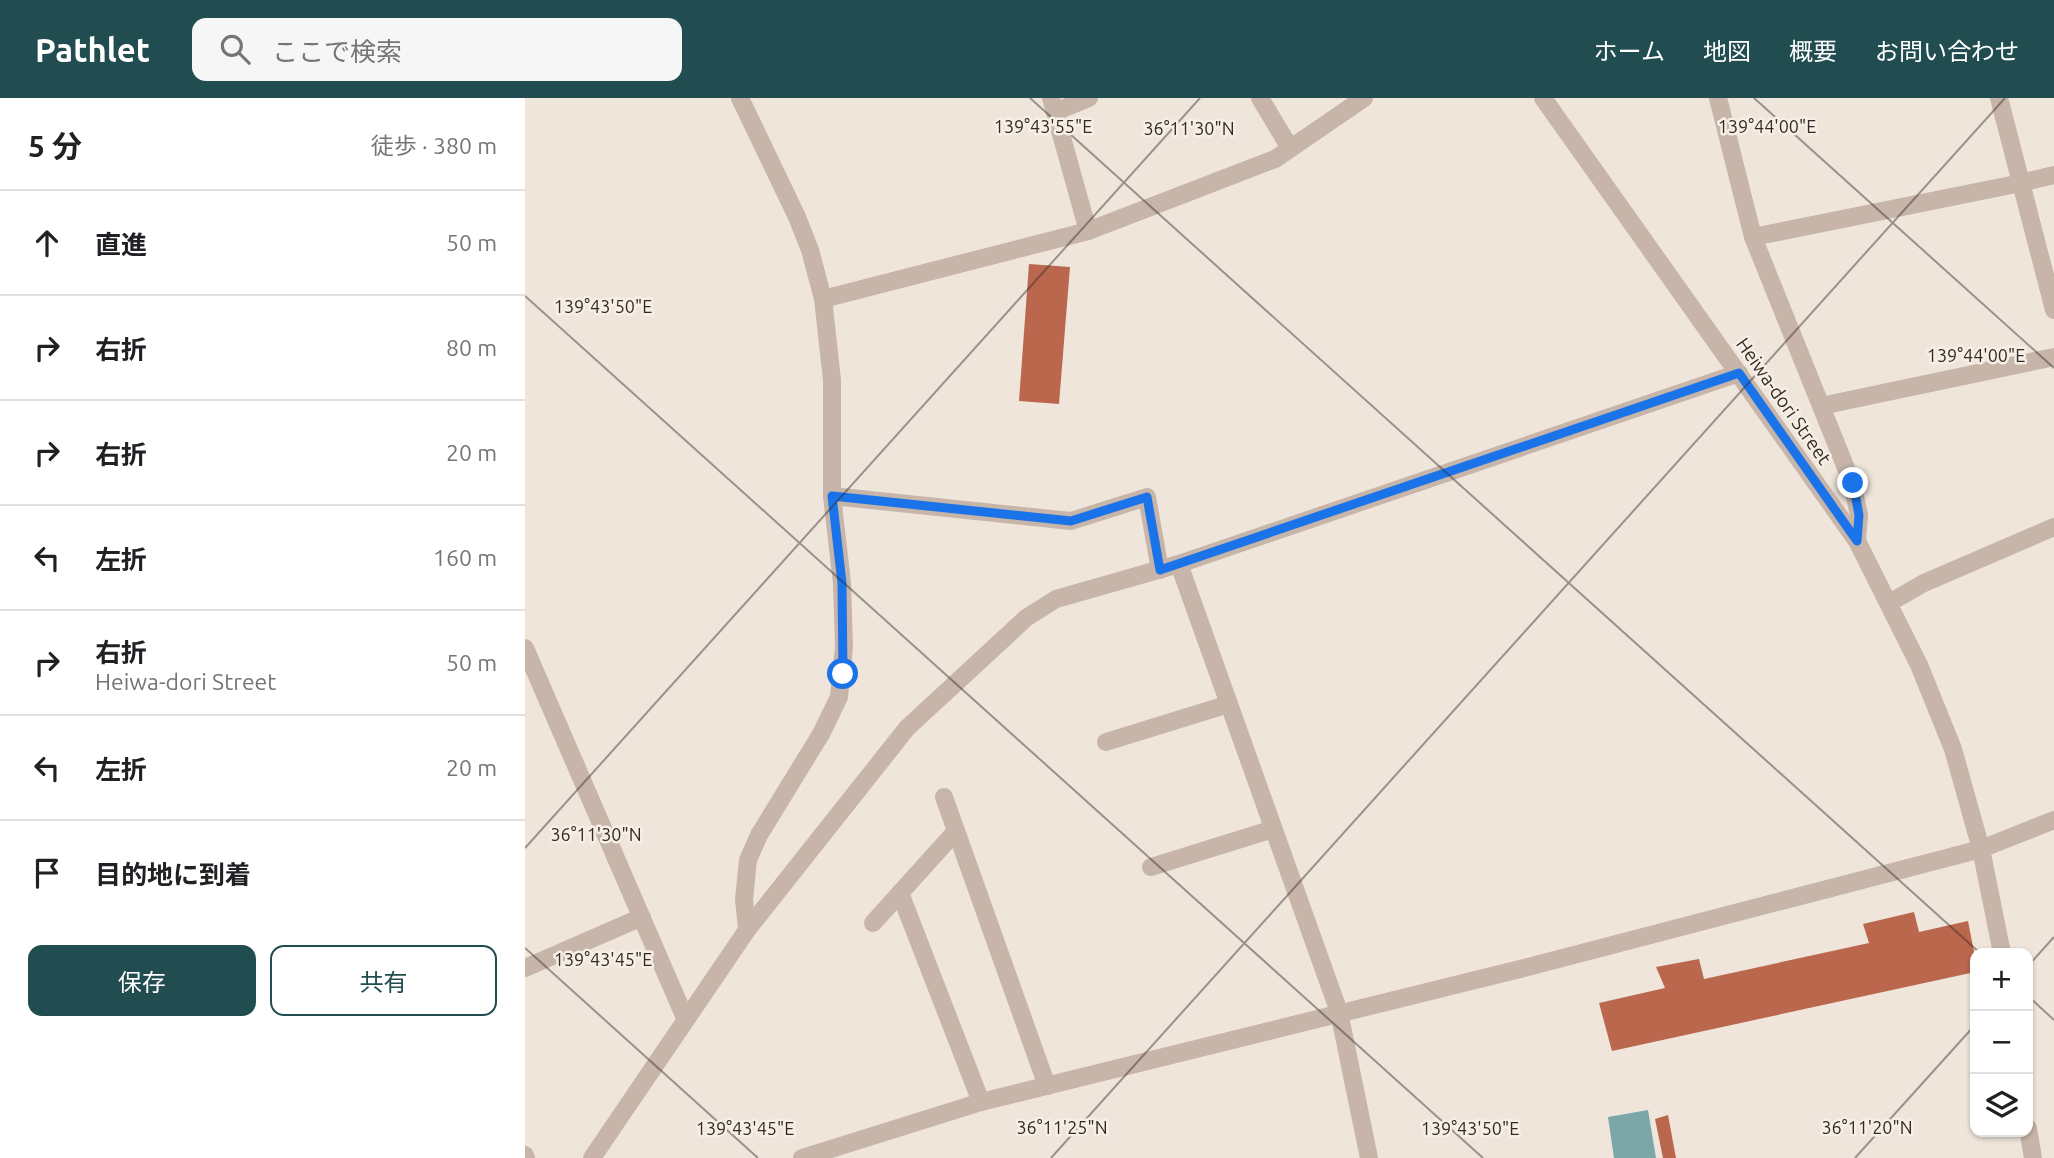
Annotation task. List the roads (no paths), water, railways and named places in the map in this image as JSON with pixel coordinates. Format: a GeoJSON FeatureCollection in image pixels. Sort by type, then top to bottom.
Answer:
{"type":"FeatureCollection","features":[{"type":"Feature","properties":{"kind":"street"},"geometry":{"type":"LineString","coordinates":[[740,98],[797,217],[824,299],[832,380],[832,496],[842,583],[844,647],[839,697],[821,734],[759,835],[748,860],[744,899],[747,930]]}},
{"type":"Feature","properties":{"kind":"street"},"geometry":{"type":"LineString","coordinates":[[1088,231],[1053,105],[1089,98]]}},
{"type":"Feature","properties":{"kind":"street"},"geometry":{"type":"LineString","coordinates":[[1260,98],[1290,148]]}},
{"type":"Feature","properties":{"kind":"street"},"geometry":{"type":"LineString","coordinates":[[824,299],[1088,231],[1275,159],[1364,98]]}},
{"type":"Feature","properties":{"kind":"street","name":"Heiwa-dori Street"},"geometry":{"type":"LineString","coordinates":[[1543,98],[1857,541],[1919,666],[1953,749],[1981,849],[2001,948]]}},
{"type":"Feature","properties":{"kind":"street"},"geometry":{"type":"LineString","coordinates":[[1718,98],[1753,237],[1853,483],[1859,515],[1857,541]]}},
{"type":"Feature","properties":{"kind":"street"},"geometry":{"type":"LineString","coordinates":[[1999,98],[2054,310]]}},
{"type":"Feature","properties":{"kind":"street"},"geometry":{"type":"LineString","coordinates":[[1753,237],[2054,175]]}},
{"type":"Feature","properties":{"kind":"street"},"geometry":{"type":"LineString","coordinates":[[1821,406],[2054,357]]}},
{"type":"Feature","properties":{"kind":"street"},"geometry":{"type":"LineString","coordinates":[[592,1158],[747,930],[907,728],[1026,618],[1056,599],[1179,564],[1739,373]]}},
{"type":"Feature","properties":{"kind":"street"},"geometry":{"type":"LineString","coordinates":[[832,496],[1071,521],[1147,497],[1160,570]]}},
{"type":"Feature","properties":{"kind":"street"},"geometry":{"type":"LineString","coordinates":[[1889,603],[1924,583],[2054,527]]}},
{"type":"Feature","properties":{"kind":"street"},"geometry":{"type":"LineString","coordinates":[[1179,564],[1339,1012],[1369,1158]]}},
{"type":"Feature","properties":{"kind":"street"},"geometry":{"type":"LineString","coordinates":[[525,648],[686,1020]]}},
{"type":"Feature","properties":{"kind":"street"},"geometry":{"type":"LineString","coordinates":[[1106,742],[1229,704]]}},
{"type":"Feature","properties":{"kind":"street"},"geometry":{"type":"LineString","coordinates":[[944,797],[1047,1086]]}},
{"type":"Feature","properties":{"kind":"street"},"geometry":{"type":"LineString","coordinates":[[802,1158],[981,1102],[1339,1012],[1520,970],[1981,849],[2054,821]]}},
{"type":"Feature","properties":{"kind":"street"},"geometry":{"type":"LineString","coordinates":[[1151,867],[1273,829]]}},
{"type":"Feature","properties":{"kind":"street"},"geometry":{"type":"LineString","coordinates":[[873,923],[956,831]]}},
{"type":"Feature","properties":{"kind":"street"},"geometry":{"type":"LineString","coordinates":[[900,893],[981,1102]]}},
{"type":"Feature","properties":{"kind":"street"},"geometry":{"type":"LineString","coordinates":[[525,968],[642,917]]}},
{"type":"Feature","properties":{"kind":"street"},"geometry":{"type":"LineString","coordinates":[[2030,1137],[2033,1158]]}},
{"type":"Feature","properties":{"kind":"water"},"geometry":{"type":"Polygon","coordinates":[[[1648,1110],[1656,1158],[1614,1158],[1608,1117],[1648,1110]]]}}]}
